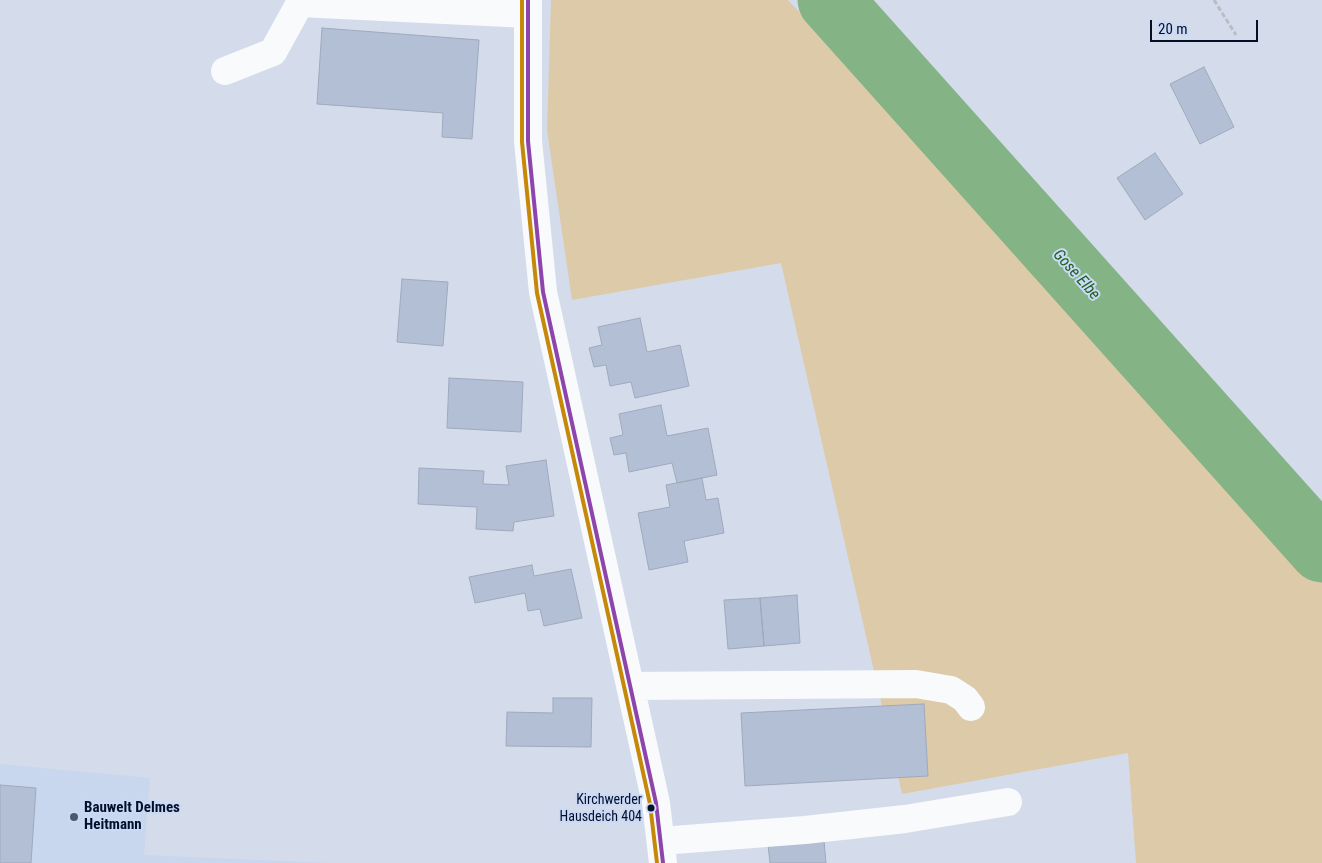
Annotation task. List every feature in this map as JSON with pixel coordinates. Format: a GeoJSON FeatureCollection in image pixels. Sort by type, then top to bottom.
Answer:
{"type":"FeatureCollection","features":[{"type":"Feature","properties":{"kind":"street"},"geometry":{"type":"LineString","coordinates":[[225,71],[272,52],[300,3],[528,7],[528,141],[543,292],[656,803],[662,852],[805,830],[905,819],[1008,802]]}},
{"type":"Feature","properties":{"kind":"street"},"geometry":{"type":"LineString","coordinates":[[630,686],[916,684],[951,690],[965,699],[971,706]]}},
{"type":"Feature","properties":{"kind":"path"},"geometry":{"type":"LineString","coordinates":[[1214,0],[1236,34]]}},
{"type":"Feature","properties":{"kind":"shaded area"},"geometry":{"type":"Polygon","coordinates":[[[551,0],[788,0],[1322,563],[1322,863],[1136,863],[1128,753],[902,794],[781,263],[572,300],[547,130],[551,0]]]}},
{"type":"Feature","properties":{"kind":"shaded area","name":"Bauwelt Delmes Heitmann"},"geometry":{"type":"Polygon","coordinates":[[[0,764],[150,778],[144,855],[329,863],[0,863],[0,764]]]}},
{"type":"Feature","properties":{"kind":"building"},"geometry":{"type":"Polygon","coordinates":[[[322,28],[479,40],[472,139],[442,137],[443,113],[317,104],[322,28]]]}},
{"type":"Feature","properties":{"kind":"building"},"geometry":{"type":"Polygon","coordinates":[[[1204,67],[1234,127],[1200,144],[1170,84],[1204,67]]]}},
{"type":"Feature","properties":{"kind":"building"},"geometry":{"type":"Polygon","coordinates":[[[1155,153],[1183,194],[1145,220],[1117,178],[1155,153]]]}},
{"type":"Feature","properties":{"kind":"building"},"geometry":{"type":"Polygon","coordinates":[[[402,279],[448,282],[443,346],[397,342],[402,279]]]}},
{"type":"Feature","properties":{"kind":"building"},"geometry":{"type":"Polygon","coordinates":[[[640,318],[647,352],[680,345],[689,386],[635,398],[631,382],[610,386],[606,365],[594,367],[589,348],[602,345],[598,327],[640,318]]]}},
{"type":"Feature","properties":{"kind":"building"},"geometry":{"type":"Polygon","coordinates":[[[449,378],[523,382],[521,432],[447,428],[449,378]]]}},
{"type":"Feature","properties":{"kind":"building"},"geometry":{"type":"Polygon","coordinates":[[[661,405],[667,436],[708,428],[717,475],[677,483],[672,463],[629,472],[626,453],[614,455],[610,438],[623,435],[619,414],[661,405]]]}},
{"type":"Feature","properties":{"kind":"building"},"geometry":{"type":"Polygon","coordinates":[[[546,460],[554,516],[514,522],[513,531],[476,529],[477,507],[418,504],[419,468],[484,471],[483,484],[509,485],[506,466],[546,460]]]}},
{"type":"Feature","properties":{"kind":"building"},"geometry":{"type":"Polygon","coordinates":[[[702,478],[706,500],[718,498],[724,533],[684,541],[688,562],[649,570],[638,513],[670,507],[666,485],[702,478]]]}},
{"type":"Feature","properties":{"kind":"building"},"geometry":{"type":"Polygon","coordinates":[[[532,565],[534,576],[571,569],[582,618],[544,626],[540,609],[528,611],[525,593],[475,603],[469,577],[532,565]]]}},
{"type":"Feature","properties":{"kind":"building"},"geometry":{"type":"Polygon","coordinates":[[[797,595],[800,643],[764,646],[760,598],[797,595]]]}},
{"type":"Feature","properties":{"kind":"building"},"geometry":{"type":"Polygon","coordinates":[[[760,598],[764,646],[728,649],[724,600],[760,598]]]}},
{"type":"Feature","properties":{"kind":"building"},"geometry":{"type":"Polygon","coordinates":[[[553,698],[592,698],[591,747],[506,746],[507,712],[553,713],[553,698]]]}},
{"type":"Feature","properties":{"kind":"building"},"geometry":{"type":"Polygon","coordinates":[[[924,704],[928,776],[745,786],[741,713],[924,704]]]}},
{"type":"Feature","properties":{"kind":"building"},"geometry":{"type":"Polygon","coordinates":[[[0,785],[36,788],[31,863],[0,863],[0,785]]]}},
{"type":"Feature","properties":{"kind":"building"},"geometry":{"type":"Polygon","coordinates":[[[824,841],[826,863],[770,863],[768,845],[824,841]]]}},
{"type":"Feature","properties":{"kind":"waterway","name":"Gose Elbe"},"geometry":{"type":"LineString","coordinates":[[830,0],[1322,550]]}},
{"type":"Feature","properties":{"kind":"transit line"},"geometry":{"type":"LineString","coordinates":[[522,0],[522,142],[537,293],[650,804],[657,863]]}},
{"type":"Feature","properties":{"kind":"transit line"},"geometry":{"type":"LineString","coordinates":[[528,0],[528,141],[543,292],[656,803],[663,863]]}},
{"type":"Feature","properties":{"kind":"place","name":"Kirchwerder Hausdeich 404"},"geometry":{"type":"Point","coordinates":[651,808]}},
{"type":"Feature","properties":{"kind":"place","name":"Bauwelt Delmes Heitmann"},"geometry":{"type":"Point","coordinates":[74,817]}}]}
